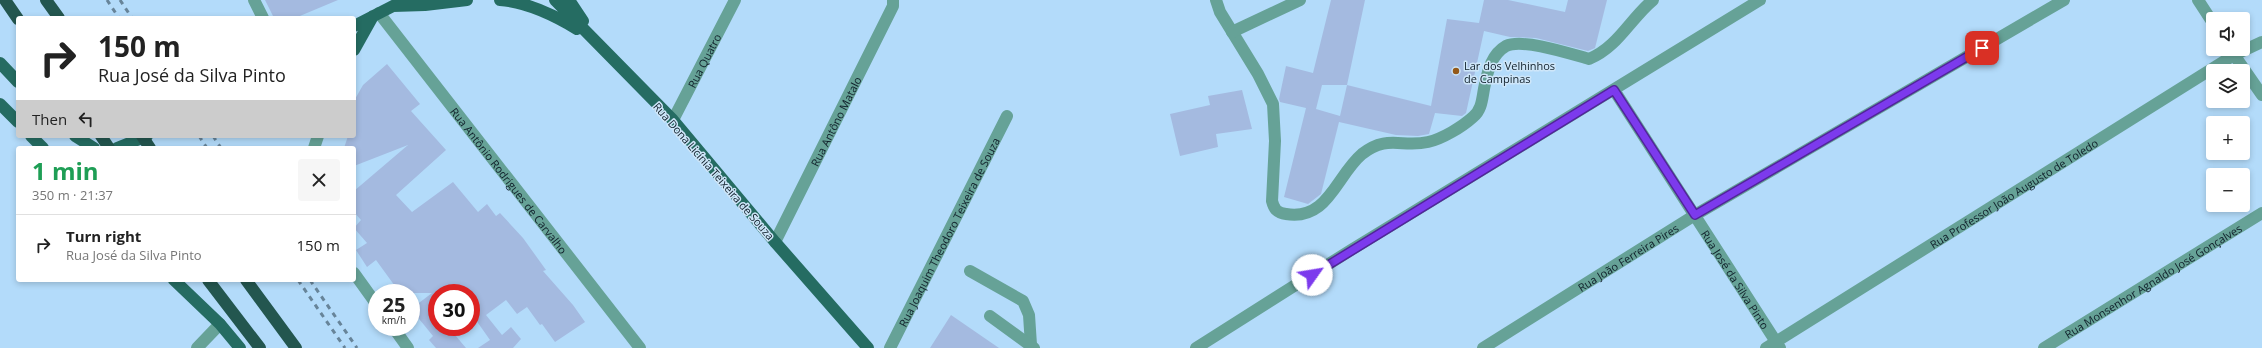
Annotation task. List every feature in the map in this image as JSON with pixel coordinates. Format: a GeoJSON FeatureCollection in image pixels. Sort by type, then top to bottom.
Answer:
{"type":"FeatureCollection","features":[{"type":"Feature","properties":{"kind":"highway"},"geometry":{"type":"LineString","coordinates":[[5,0],[16,16]]}},
{"type":"Feature","properties":{"kind":"highway"},"geometry":{"type":"LineString","coordinates":[[46,0],[58,16]]}},
{"type":"Feature","properties":{"kind":"highway"},"geometry":{"type":"LineString","coordinates":[[210,282],[260,348]]}},
{"type":"Feature","properties":{"kind":"highway"},"geometry":{"type":"LineString","coordinates":[[247,282],[296,348]]}},
{"type":"Feature","properties":{"kind":"main road"},"geometry":{"type":"LineString","coordinates":[[356,25],[405,0]]}},
{"type":"Feature","properties":{"kind":"main road"},"geometry":{"type":"LineString","coordinates":[[392,6],[425,5],[467,0]]}},
{"type":"Feature","properties":{"kind":"main road"},"geometry":{"type":"LineString","coordinates":[[500,0],[512,1],[564,21],[596,42]]}},
{"type":"Feature","properties":{"kind":"main road","name":"Rua Dona Licínia Teixeira de Souza"},"geometry":{"type":"LineString","coordinates":[[554,0],[673,120],[775,242],[868,348]]}},
{"type":"Feature","properties":{"kind":"main road"},"geometry":{"type":"LineString","coordinates":[[569,0],[596,42]]}},
{"type":"Feature","properties":{"kind":"main road"},"geometry":{"type":"LineString","coordinates":[[356,47],[376,15]]}},
{"type":"Feature","properties":{"kind":"main road"},"geometry":{"type":"LineString","coordinates":[[0,63],[16,81]]}},
{"type":"Feature","properties":{"kind":"main road"},"geometry":{"type":"LineString","coordinates":[[0,70],[16,82]]}},
{"type":"Feature","properties":{"kind":"main road"},"geometry":{"type":"LineString","coordinates":[[0,104],[16,120]]}},
{"type":"Feature","properties":{"kind":"main road"},"geometry":{"type":"LineString","coordinates":[[33,138],[41,146]]}},
{"type":"Feature","properties":{"kind":"main road"},"geometry":{"type":"LineString","coordinates":[[78,138],[91,146]]}},
{"type":"Feature","properties":{"kind":"main road"},"geometry":{"type":"LineString","coordinates":[[122,146],[142,138]]}},
{"type":"Feature","properties":{"kind":"main road"},"geometry":{"type":"LineString","coordinates":[[176,282],[220,324],[240,348]]}},
{"type":"Feature","properties":{"kind":"street"},"geometry":{"type":"LineString","coordinates":[[254,0],[262,16]]}},
{"type":"Feature","properties":{"kind":"street","name":"Rua Quatro"},"geometry":{"type":"LineString","coordinates":[[673,120],[735,0]]}},
{"type":"Feature","properties":{"kind":"street","name":"Rua Antôno Matalo"},"geometry":{"type":"LineString","coordinates":[[775,242],[893,6],[892,0]]}},
{"type":"Feature","properties":{"kind":"street"},"geometry":{"type":"LineString","coordinates":[[1216,0],[1220,12],[1258,74],[1273,104],[1275,141],[1272,201],[1274,207],[1279,213],[1288,215],[1314,211],[1322,204],[1361,155],[1371,148],[1388,142],[1428,142],[1456,129],[1473,117],[1481,106],[1489,65],[1497,54],[1506,46],[1521,44],[1589,59],[1609,48],[1653,0]]}},
{"type":"Feature","properties":{"kind":"street"},"geometry":{"type":"LineString","coordinates":[[1232,32],[1300,0]]}},
{"type":"Feature","properties":{"kind":"street"},"geometry":{"type":"LineString","coordinates":[[1196,348],[1358,246],[1760,0]]}},
{"type":"Feature","properties":{"kind":"street","name":"Rua João Ferreira Pires"},"geometry":{"type":"LineString","coordinates":[[1483,348],[1695,215],[2064,0]]}},
{"type":"Feature","properties":{"kind":"street"},"geometry":{"type":"LineString","coordinates":[[2198,0],[2206,12]]}},
{"type":"Feature","properties":{"kind":"street","name":"Rua Antônio Rodrigues de Carvalho"},"geometry":{"type":"LineString","coordinates":[[376,15],[640,348]]}},
{"type":"Feature","properties":{"kind":"street","name":"Rua Professor João Augusto de Toledo"},"geometry":{"type":"LineString","coordinates":[[2250,46],[2262,42]]}},
{"type":"Feature","properties":{"kind":"street","name":"Rua Professor João Augusto de Toledo"},"geometry":{"type":"LineString","coordinates":[[1774,346],[2226,56]]}},
{"type":"Feature","properties":{"kind":"street"},"geometry":{"type":"LineString","coordinates":[[2235,56],[2262,95]]}},
{"type":"Feature","properties":{"kind":"street","name":"Rua José da Silva Pinto"},"geometry":{"type":"LineString","coordinates":[[1614,90],[1695,215],[1774,346]]}},
{"type":"Feature","properties":{"kind":"street","name":"Rua Joaquim Theodoro Teixeira de Souza"},"geometry":{"type":"LineString","coordinates":[[890,348],[1007,116]]}},
{"type":"Feature","properties":{"kind":"street","name":"Rua Monsenhor Agnaldo José Gonçalves"},"geometry":{"type":"LineString","coordinates":[[2044,348],[2262,213]]}},
{"type":"Feature","properties":{"kind":"street"},"geometry":{"type":"LineString","coordinates":[[970,271],[1022,301],[1029,315],[1033,347]]}},
{"type":"Feature","properties":{"kind":"street"},"geometry":{"type":"LineString","coordinates":[[356,276],[368,292]]}},
{"type":"Feature","properties":{"kind":"street"},"geometry":{"type":"LineString","coordinates":[[990,316],[1033,347]]}},
{"type":"Feature","properties":{"kind":"street"},"geometry":{"type":"LineString","coordinates":[[197,348],[220,324]]}},
{"type":"Feature","properties":{"kind":"street"},"geometry":{"type":"LineString","coordinates":[[399,336],[408,348]]}},
{"type":"Feature","properties":{"kind":"building"},"geometry":{"type":"Polygon","coordinates":[[[265,0],[338,0],[300,16],[273,16],[265,0]]]}},
{"type":"Feature","properties":{"kind":"building"},"geometry":{"type":"Polygon","coordinates":[[[1331,0],[1365,0],[1347,85],[1431,106],[1447,19],[1479,23],[1484,0],[1508,0],[1565,12],[1568,0],[1607,0],[1595,48],[1588,51],[1536,38],[1510,37],[1484,31],[1466,113],[1462,116],[1435,113],[1429,134],[1418,136],[1396,135],[1339,122],[1321,194],[1308,204],[1284,197],[1306,108],[1280,102],[1279,99],[1286,66],[1313,73],[1331,0]],[[1322,85],[1316,109],[1340,116],[1347,85],[1322,85]]]}},
{"type":"Feature","properties":{"kind":"building"},"geometry":{"type":"Polygon","coordinates":[[[387,64],[420,104],[411,111],[446,150],[396,195],[412,212],[453,182],[478,212],[487,204],[496,216],[500,213],[523,238],[546,270],[543,271],[573,305],[585,322],[555,342],[527,307],[517,314],[506,300],[486,315],[502,335],[511,327],[521,339],[513,348],[478,348],[490,340],[480,326],[480,284],[428,284],[428,293],[420,293],[420,284],[393,284],[376,260],[367,267],[356,250],[367,243],[356,230],[356,226],[361,220],[356,214],[356,189],[408,145],[356,165],[356,146],[345,146],[347,138],[356,138],[356,97],[363,85],[387,64]]]}},
{"type":"Feature","properties":{"kind":"building"},"geometry":{"type":"Polygon","coordinates":[[[1242,90],[1252,129],[1216,134],[1218,147],[1180,156],[1170,114],[1210,105],[1208,96],[1242,90]]]}},
{"type":"Feature","properties":{"kind":"building"},"geometry":{"type":"Polygon","coordinates":[[[428,296],[428,330],[420,320],[420,302],[428,296]]]}},
{"type":"Feature","properties":{"kind":"building"},"geometry":{"type":"Polygon","coordinates":[[[951,315],[999,348],[930,348],[951,315]]]}},
{"type":"Feature","properties":{"kind":"building"},"geometry":{"type":"Polygon","coordinates":[[[433,336],[456,336],[466,348],[436,348],[429,340],[433,336]]]}},
{"type":"Feature","properties":{"kind":"railway"},"geometry":{"type":"LineString","coordinates":[[107,0],[118,16]]}},
{"type":"Feature","properties":{"kind":"railway"},"geometry":{"type":"LineString","coordinates":[[120,0],[131,16]]}},
{"type":"Feature","properties":{"kind":"railway"},"geometry":{"type":"LineString","coordinates":[[200,138],[206,146]]}},
{"type":"Feature","properties":{"kind":"railway"},"geometry":{"type":"LineString","coordinates":[[214,138],[220,146]]}},
{"type":"Feature","properties":{"kind":"railway"},"geometry":{"type":"LineString","coordinates":[[299,282],[345,348]]}},
{"type":"Feature","properties":{"kind":"railway"},"geometry":{"type":"LineString","coordinates":[[311,282],[357,348]]}},
{"type":"Feature","properties":{"kind":"place","name":"Lar dos Velhinhos de Campinas"},"geometry":{"type":"Point","coordinates":[1456,71]}},
{"type":"Feature","properties":{"kind":"route"},"geometry":{"type":"LineString","coordinates":[[1312,275],[1614,90],[1695,215],[1982,48]]}}]}
